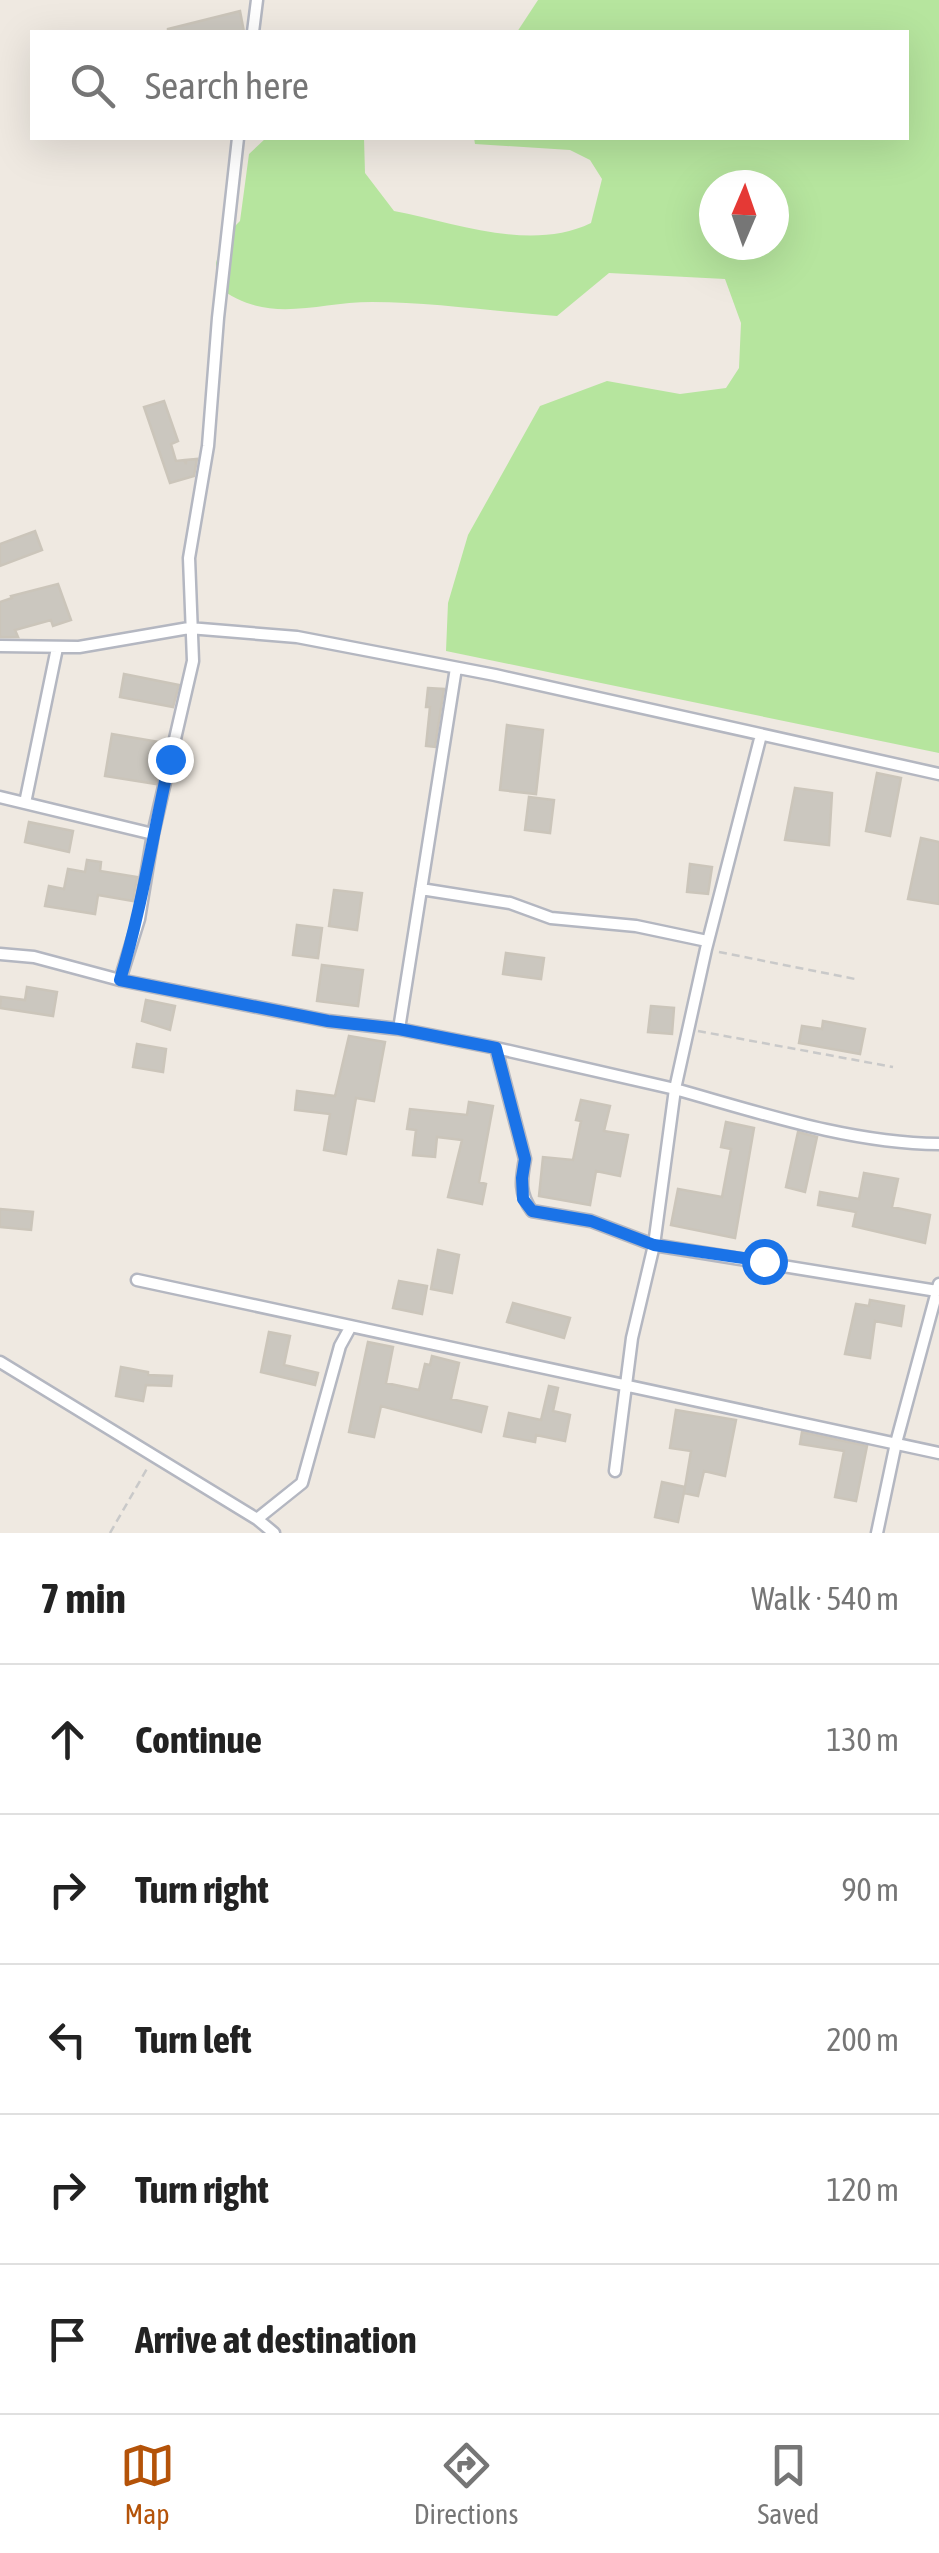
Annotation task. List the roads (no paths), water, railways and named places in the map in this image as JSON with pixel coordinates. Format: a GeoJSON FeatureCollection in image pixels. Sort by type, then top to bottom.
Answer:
{"type":"FeatureCollection","features":[{"type":"Feature","properties":{"kind":"street"},"geometry":{"type":"LineString","coordinates":[[253,30],[257,0]]}},
{"type":"Feature","properties":{"kind":"street"},"geometry":{"type":"LineString","coordinates":[[120,980],[139,918],[153,834],[192,661],[189,558],[208,446],[238,140]]}},
{"type":"Feature","properties":{"kind":"street"},"geometry":{"type":"LineString","coordinates":[[0,646],[79,647],[189,628],[297,637],[939,774]]}},
{"type":"Feature","properties":{"kind":"street"},"geometry":{"type":"LineString","coordinates":[[24,803],[57,648]]}},
{"type":"Feature","properties":{"kind":"street"},"geometry":{"type":"LineString","coordinates":[[399,1029],[456,668]]}},
{"type":"Feature","properties":{"kind":"street"},"geometry":{"type":"LineString","coordinates":[[616,1471],[632,1338],[654,1245],[686,1029],[761,735]]}},
{"type":"Feature","properties":{"kind":"street"},"geometry":{"type":"LineString","coordinates":[[0,797],[153,834]]}},
{"type":"Feature","properties":{"kind":"street"},"geometry":{"type":"LineString","coordinates":[[421,889],[510,903],[550,918],[636,926],[706,945]]}},
{"type":"Feature","properties":{"kind":"street"},"geometry":{"type":"LineString","coordinates":[[0,954],[34,956],[120,980],[328,1021],[399,1029],[496,1048],[675,1088],[808,1126],[905,1144],[939,1144]]}},
{"type":"Feature","properties":{"kind":"street"},"geometry":{"type":"LineString","coordinates":[[496,1048],[525,1159],[523,1199],[532,1211],[591,1221],[654,1245],[938,1287],[896,1443],[877,1533]]}},
{"type":"Feature","properties":{"kind":"street"},"geometry":{"type":"LineString","coordinates":[[137,1280],[939,1454]]}},
{"type":"Feature","properties":{"kind":"street"},"geometry":{"type":"LineString","coordinates":[[257,1519],[302,1483],[340,1346],[351,1326]]}},
{"type":"Feature","properties":{"kind":"street"},"geometry":{"type":"LineString","coordinates":[[0,1362],[274,1533]]}}]}
